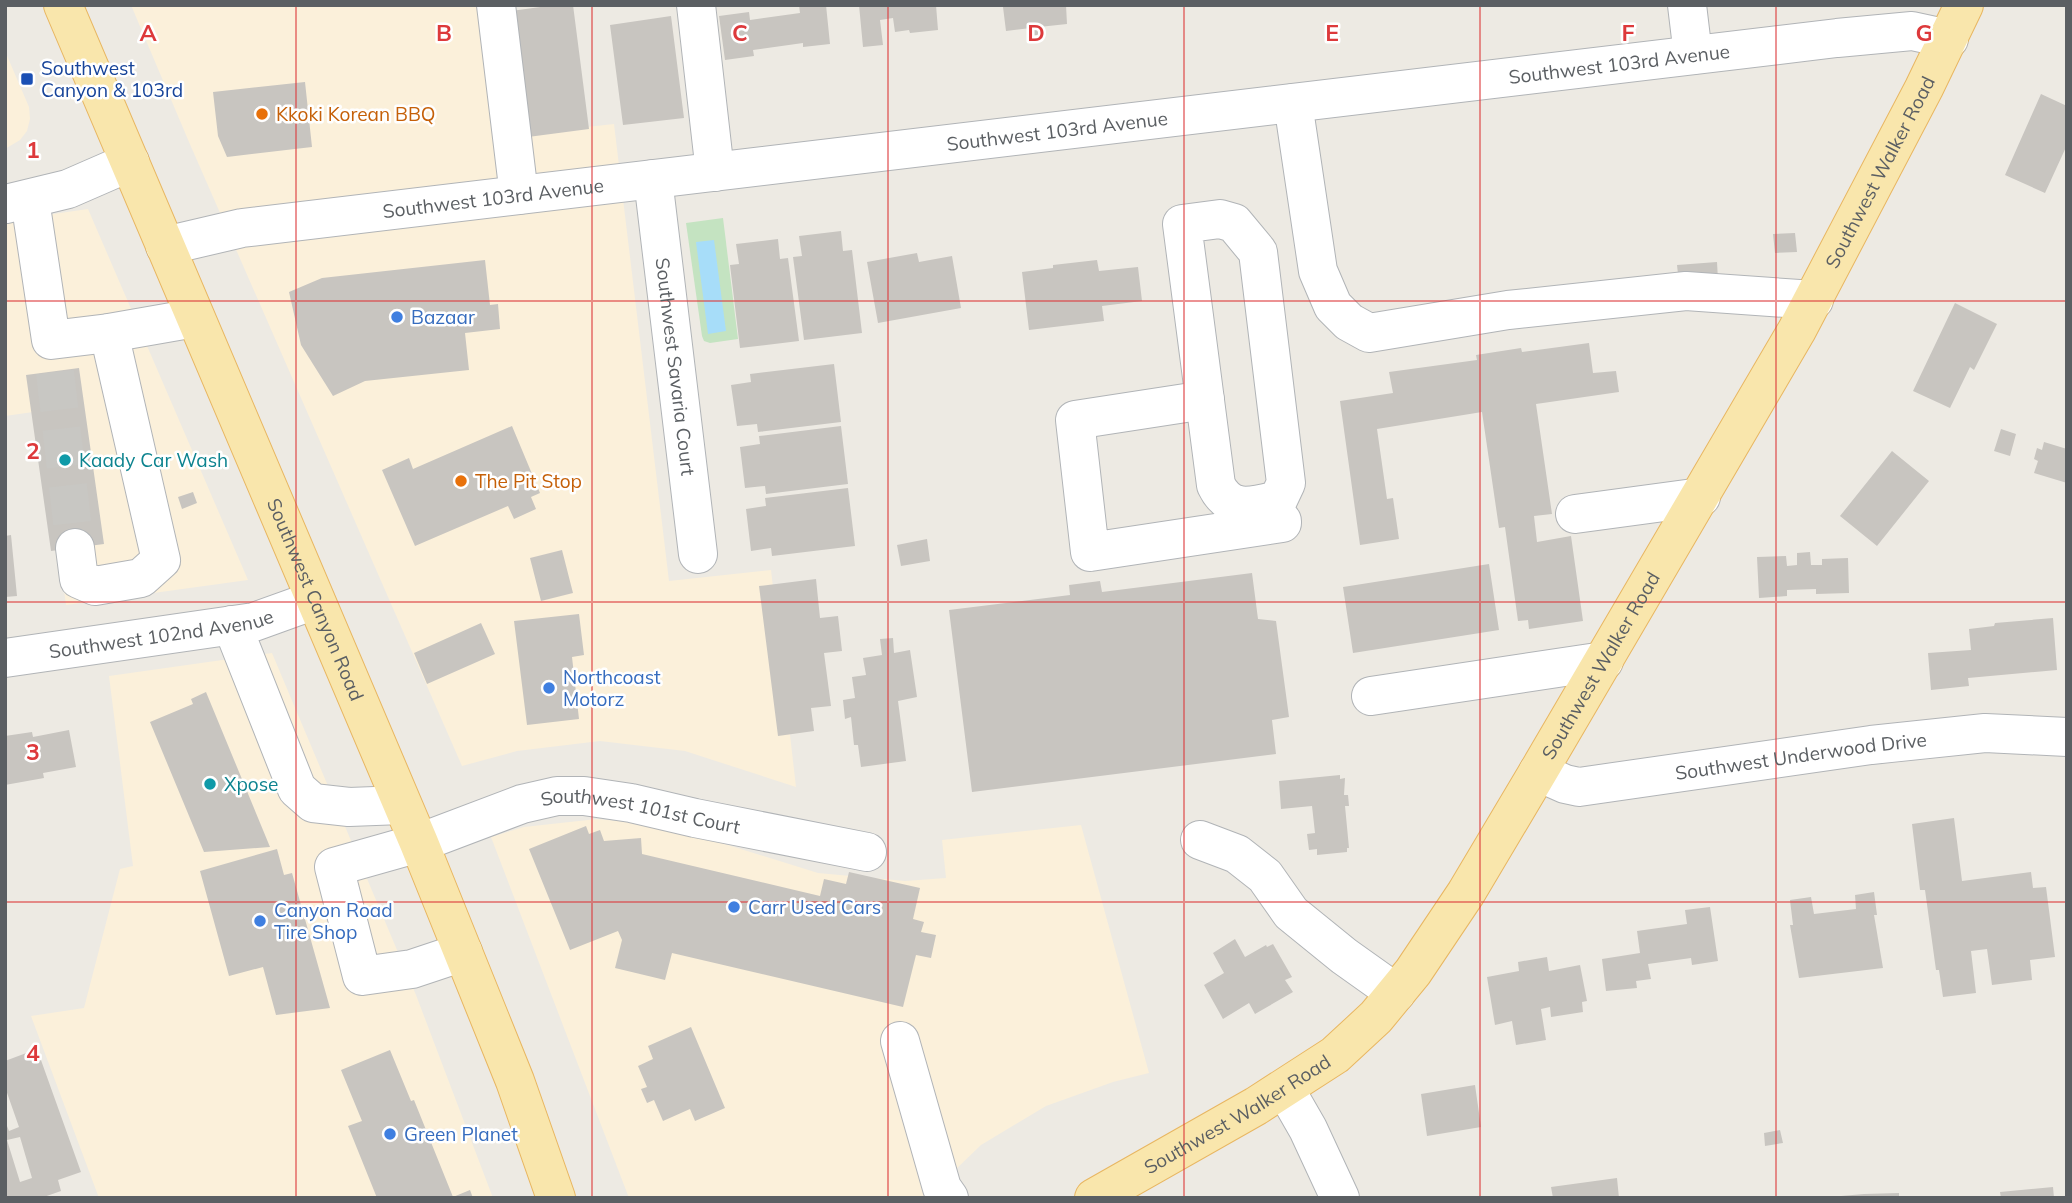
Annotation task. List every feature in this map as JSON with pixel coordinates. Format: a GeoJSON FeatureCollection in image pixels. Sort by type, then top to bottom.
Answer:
{"type":"FeatureCollection","features":[{"type":"Feature","properties":{"kind":"main road","name":"Southwest Canyon Road"},"geometry":{"type":"LineString","coordinates":[[62,5],[419,843],[515,1081],[556,1198]]}},
{"type":"Feature","properties":{"kind":"main road","name":"Southwest Walker Road"},"geometry":{"type":"LineString","coordinates":[[1094,1198],[1285,1089],[1335,1055],[1376,1017],[1413,972],[1458,904],[1538,772],[1814,300],[1957,22]]}},
{"type":"Feature","properties":{"kind":"street"},"geometry":{"type":"LineString","coordinates":[[496,5],[519,195]]}},
{"type":"Feature","properties":{"kind":"street"},"geometry":{"type":"LineString","coordinates":[[696,5],[715,172]]}},
{"type":"Feature","properties":{"kind":"street"},"geometry":{"type":"LineString","coordinates":[[1687,5],[1693,55]]}},
{"type":"Feature","properties":{"kind":"street","name":"Southwest 103rd Avenue"},"geometry":{"type":"LineString","coordinates":[[165,246],[242,228],[1912,31],[1957,22]]}},
{"type":"Feature","properties":{"kind":"street"},"geometry":{"type":"LineString","coordinates":[[1293,103],[1318,271],[1333,306],[1349,322],[1369,333],[1508,310],[1686,291],[1814,300]]}},
{"type":"Feature","properties":{"kind":"street"},"geometry":{"type":"LineString","coordinates":[[130,162],[68,189],[17,202],[53,356],[110,333],[195,318]]}},
{"type":"Feature","properties":{"kind":"street","name":"Southwest Savaria Court"},"geometry":{"type":"LineString","coordinates":[[653,179],[698,554]]}},
{"type":"Feature","properties":{"kind":"street"},"geometry":{"type":"LineString","coordinates":[[1205,400],[1075,421],[1090,552],[1282,523],[1278,500],[1286,482],[1258,252],[1234,223],[1220,219],[1182,224],[1205,400],[1216,485],[1221,495],[1245,507],[1278,500]]}},
{"type":"Feature","properties":{"kind":"street"},"geometry":{"type":"LineString","coordinates":[[1258,252],[1314,243]]}},
{"type":"Feature","properties":{"kind":"street"},"geometry":{"type":"LineString","coordinates":[[75,548],[79,579],[95,586],[141,578],[161,560],[110,333]]}},
{"type":"Feature","properties":{"kind":"street"},"geometry":{"type":"LineString","coordinates":[[1575,514],[1701,497]]}},
{"type":"Feature","properties":{"kind":"street","name":"Southwest 102nd Avenue"},"geometry":{"type":"LineString","coordinates":[[5,658],[259,621],[315,600]]}},
{"type":"Feature","properties":{"kind":"street"},"geometry":{"type":"LineString","coordinates":[[232,625],[297,789],[313,803],[349,807],[402,805]]}},
{"type":"Feature","properties":{"kind":"street"},"geometry":{"type":"LineString","coordinates":[[1371,695],[1604,661]]}},
{"type":"Feature","properties":{"kind":"street","name":"Southwest Underwood Drive"},"geometry":{"type":"LineString","coordinates":[[1538,772],[1579,787],[1857,747],[1984,733],[2067,737]]}},
{"type":"Feature","properties":{"kind":"street","name":"Southwest 101st Court"},"geometry":{"type":"LineString","coordinates":[[463,952],[412,969],[362,976],[334,867],[419,843],[522,804],[557,796],[584,796],[631,803],[867,852]]}},
{"type":"Feature","properties":{"kind":"street"},"geometry":{"type":"LineString","coordinates":[[1200,840],[1237,854],[1265,876],[1291,913],[1396,993]]}},
{"type":"Feature","properties":{"kind":"street"},"geometry":{"type":"LineString","coordinates":[[900,1041],[942,1188],[949,1198]]}},
{"type":"Feature","properties":{"kind":"street"},"geometry":{"type":"LineString","coordinates":[[1285,1089],[1308,1129],[1340,1198]]}},
{"type":"Feature","properties":{"kind":"shaded area"},"geometry":{"type":"Polygon","coordinates":[[[131,5],[509,5],[523,134],[614,124],[669,581],[771,570],[796,787],[685,751],[600,741],[517,751],[462,766],[131,5]]]}},
{"type":"Feature","properties":{"kind":"shaded area"},"geometry":{"type":"Polygon","coordinates":[[[5,51],[29,107],[30,119],[27,131],[20,140],[5,149],[5,51]]]}},
{"type":"Feature","properties":{"kind":"shaded area"},"geometry":{"type":"Polygon","coordinates":[[[88,209],[248,580],[66,605],[40,411],[5,416],[5,221],[88,209]]]}},
{"type":"Feature","properties":{"kind":"shaded area"},"geometry":{"type":"Polygon","coordinates":[[[272,653],[416,995],[493,1198],[99,1198],[31,1016],[84,1008],[120,869],[133,866],[109,676],[272,653]]]}},
{"type":"Feature","properties":{"kind":"shaded area"},"geometry":{"type":"Polygon","coordinates":[[[597,819],[667,826],[818,873],[905,881],[946,878],[942,840],[1081,825],[1149,1073],[1113,1082],[1046,1106],[981,1145],[926,1198],[629,1198],[491,837],[524,827],[597,819]]]}},
{"type":"Feature","properties":{"kind":"green space"},"geometry":{"type":"Polygon","coordinates":[[[723,218],[738,339],[710,343],[704,341],[702,336],[686,223],[723,218]]]}},
{"type":"Feature","properties":{"kind":"water"},"geometry":{"type":"Polygon","coordinates":[[[714,240],[726,331],[708,334],[696,242],[714,240]]]}},
{"type":"Feature","properties":{"kind":"building"},"geometry":{"type":"Polygon","coordinates":[[[573,5],[589,129],[528,137],[511,11],[573,5]]]}},
{"type":"Feature","properties":{"kind":"building"},"geometry":{"type":"Polygon","coordinates":[[[799,5],[826,5],[830,44],[803,47],[803,43],[753,50],[754,56],[725,60],[719,16],[749,12],[750,20],[800,13],[799,5]]]}},
{"type":"Feature","properties":{"kind":"building"},"geometry":{"type":"Polygon","coordinates":[[[859,5],[936,5],[938,30],[895,32],[893,18],[880,20],[883,45],[863,47],[859,5]]]}},
{"type":"Feature","properties":{"kind":"building"},"geometry":{"type":"Polygon","coordinates":[[[1066,5],[1067,24],[1039,27],[1040,35],[1031,35],[1031,28],[1006,31],[1003,7],[1066,5]]]}},
{"type":"Feature","properties":{"kind":"building"},"geometry":{"type":"Polygon","coordinates":[[[671,16],[684,118],[623,125],[610,25],[671,16]]]}},
{"type":"Feature","properties":{"kind":"building","name":"Kkoki Korean BBQ"},"geometry":{"type":"Polygon","coordinates":[[[305,82],[312,147],[227,157],[218,136],[213,92],[305,82]]]}},
{"type":"Feature","properties":{"kind":"building"},"geometry":{"type":"Polygon","coordinates":[[[2041,94],[2067,106],[2067,145],[2045,193],[2005,175],[2041,94]]]}},
{"type":"Feature","properties":{"kind":"building"},"geometry":{"type":"Polygon","coordinates":[[[841,231],[843,251],[852,250],[862,333],[804,340],[793,257],[802,256],[799,236],[841,231]]]}},
{"type":"Feature","properties":{"kind":"building"},"geometry":{"type":"Polygon","coordinates":[[[1795,233],[1797,252],[1775,253],[1773,234],[1795,233]]]}},
{"type":"Feature","properties":{"kind":"building"},"geometry":{"type":"Polygon","coordinates":[[[778,239],[780,259],[788,258],[799,341],[740,348],[730,265],[739,264],[736,244],[778,239]]]}},
{"type":"Feature","properties":{"kind":"building"},"geometry":{"type":"Polygon","coordinates":[[[917,253],[919,262],[952,256],[961,308],[878,323],[867,262],[917,253]]]}},
{"type":"Feature","properties":{"kind":"building","name":"Bazaar"},"geometry":{"type":"Polygon","coordinates":[[[485,260],[490,305],[498,304],[500,329],[465,333],[469,370],[365,381],[333,396],[301,345],[289,292],[322,278],[485,260]]]}},
{"type":"Feature","properties":{"kind":"building"},"geometry":{"type":"Polygon","coordinates":[[[1097,260],[1099,271],[1138,267],[1142,301],[1102,306],[1104,321],[1029,330],[1022,272],[1097,260]]]}},
{"type":"Feature","properties":{"kind":"building"},"geometry":{"type":"Polygon","coordinates":[[[1717,262],[1718,280],[1679,283],[1677,265],[1717,262]]]}},
{"type":"Feature","properties":{"kind":"building"},"geometry":{"type":"Polygon","coordinates":[[[1955,303],[1997,324],[1974,370],[1970,367],[1950,408],[1913,391],[1955,303]]]}},
{"type":"Feature","properties":{"kind":"building"},"geometry":{"type":"Polygon","coordinates":[[[1589,343],[1593,373],[1616,371],[1619,392],[1536,404],[1552,514],[1534,516],[1537,542],[1571,536],[1583,621],[1529,629],[1528,620],[1518,621],[1505,527],[1499,528],[1482,412],[1377,429],[1387,499],[1393,498],[1399,539],[1360,545],[1340,401],[1393,393],[1389,372],[1477,360],[1476,355],[1521,348],[1522,352],[1589,343]]]}},
{"type":"Feature","properties":{"kind":"building"},"geometry":{"type":"Polygon","coordinates":[[[834,364],[841,422],[758,432],[757,424],[737,426],[731,385],[751,382],[750,374],[834,364]]]}},
{"type":"Feature","properties":{"kind":"building","name":"Kaady Car Wash"},"geometry":{"type":"Polygon","coordinates":[[[79,368],[104,544],[51,551],[26,375],[79,368]]]}},
{"type":"Feature","properties":{"kind":"building","name":"The Pit Stop"},"geometry":{"type":"Polygon","coordinates":[[[512,426],[540,493],[531,497],[536,509],[514,519],[508,506],[415,546],[382,470],[409,458],[413,469],[512,426]]]}},
{"type":"Feature","properties":{"kind":"building"},"geometry":{"type":"Polygon","coordinates":[[[841,426],[848,484],[766,494],[765,486],[745,488],[740,447],[760,444],[759,436],[841,426]]]}},
{"type":"Feature","properties":{"kind":"building"},"geometry":{"type":"Polygon","coordinates":[[[2001,429],[2016,434],[2010,456],[1994,451],[2001,429]]]}},
{"type":"Feature","properties":{"kind":"building"},"geometry":{"type":"Polygon","coordinates":[[[2044,442],[2067,449],[2067,483],[2034,473],[2038,461],[2034,459],[2037,448],[2042,450],[2044,442]]]}},
{"type":"Feature","properties":{"kind":"building"},"geometry":{"type":"Polygon","coordinates":[[[1892,451],[1929,481],[1877,546],[1840,516],[1892,451]]]}},
{"type":"Feature","properties":{"kind":"building"},"geometry":{"type":"Polygon","coordinates":[[[848,488],[855,546],[772,556],[771,548],[751,551],[746,509],[766,506],[765,498],[848,488]]]}},
{"type":"Feature","properties":{"kind":"building"},"geometry":{"type":"Polygon","coordinates":[[[193,492],[197,503],[182,509],[178,497],[193,492]]]}},
{"type":"Feature","properties":{"kind":"building"},"geometry":{"type":"Polygon","coordinates":[[[11,535],[17,596],[5,597],[5,536],[11,535]]]}},
{"type":"Feature","properties":{"kind":"building"},"geometry":{"type":"Polygon","coordinates":[[[927,539],[930,561],[901,566],[897,545],[927,539]]]}},
{"type":"Feature","properties":{"kind":"building"},"geometry":{"type":"Polygon","coordinates":[[[562,550],[573,593],[541,601],[530,558],[562,550]]]}},
{"type":"Feature","properties":{"kind":"building"},"geometry":{"type":"Polygon","coordinates":[[[1810,552],[1811,565],[1822,565],[1822,559],[1848,558],[1849,593],[1816,594],[1816,589],[1787,590],[1787,596],[1759,598],[1757,557],[1786,556],[1787,566],[1797,565],[1797,553],[1810,552]]]}},
{"type":"Feature","properties":{"kind":"building"},"geometry":{"type":"Polygon","coordinates":[[[1489,564],[1499,630],[1353,653],[1343,587],[1489,564]]]}},
{"type":"Feature","properties":{"kind":"building"},"geometry":{"type":"Polygon","coordinates":[[[1252,573],[1258,619],[1276,621],[1289,717],[1272,720],[1276,754],[972,792],[949,610],[1070,595],[1069,585],[1100,581],[1102,592],[1252,573]]]}},
{"type":"Feature","properties":{"kind":"building"},"geometry":{"type":"Polygon","coordinates":[[[816,579],[820,618],[838,616],[842,651],[824,653],[831,706],[811,708],[814,731],[778,736],[759,586],[816,579]]]}},
{"type":"Feature","properties":{"kind":"building","name":"Northcoast Motorz"},"geometry":{"type":"Polygon","coordinates":[[[579,614],[584,655],[572,657],[579,719],[527,725],[514,621],[579,614]]]}},
{"type":"Feature","properties":{"kind":"building"},"geometry":{"type":"Polygon","coordinates":[[[2053,618],[2057,670],[1968,678],[1969,686],[1931,690],[1928,653],[1971,650],[1969,629],[1994,626],[1995,623],[2053,618]]]}},
{"type":"Feature","properties":{"kind":"building"},"geometry":{"type":"Polygon","coordinates":[[[481,623],[495,654],[427,684],[414,653],[481,623]]]}},
{"type":"Feature","properties":{"kind":"building"},"geometry":{"type":"Polygon","coordinates":[[[893,638],[894,653],[910,650],[917,697],[898,701],[906,761],[861,767],[858,745],[854,745],[851,717],[845,719],[843,700],[855,698],[852,677],[866,675],[863,658],[882,655],[880,639],[893,638]]]}},
{"type":"Feature","properties":{"kind":"building","name":"Xpose"},"geometry":{"type":"Polygon","coordinates":[[[206,692],[270,847],[204,852],[150,722],[193,704],[191,699],[206,692]]]}},
{"type":"Feature","properties":{"kind":"building"},"geometry":{"type":"Polygon","coordinates":[[[69,730],[76,767],[43,773],[44,778],[5,785],[5,736],[32,732],[33,737],[69,730]]]}},
{"type":"Feature","properties":{"kind":"building"},"geometry":{"type":"Polygon","coordinates":[[[1340,775],[1340,779],[1345,778],[1344,795],[1348,795],[1349,806],[1345,806],[1349,848],[1347,852],[1317,855],[1317,849],[1309,850],[1307,834],[1315,833],[1312,806],[1281,809],[1279,781],[1340,775]]]}},
{"type":"Feature","properties":{"kind":"building"},"geometry":{"type":"Polygon","coordinates":[[[1954,818],[1962,881],[2031,872],[2033,888],[2046,887],[2055,957],[2030,960],[2032,980],[1992,985],[1987,949],[1971,951],[1976,993],[1943,997],[1939,970],[1936,970],[1925,890],[1920,890],[1912,824],[1954,818]]]}},
{"type":"Feature","properties":{"kind":"building","name":"Carr Used Cars"},"geometry":{"type":"Polygon","coordinates":[[[586,826],[589,834],[600,830],[604,841],[641,838],[642,854],[820,896],[824,879],[846,884],[849,872],[920,888],[913,919],[924,922],[921,932],[936,935],[931,958],[916,955],[903,1007],[672,953],[665,980],[615,968],[622,940],[618,931],[570,950],[529,849],[586,826]]]}},
{"type":"Feature","properties":{"kind":"building","name":"Canyon Road Tire Shop"},"geometry":{"type":"Polygon","coordinates":[[[277,849],[284,875],[292,873],[330,1008],[276,1015],[263,967],[229,976],[200,871],[277,849]]]}},
{"type":"Feature","properties":{"kind":"building"},"geometry":{"type":"Polygon","coordinates":[[[1874,892],[1877,915],[1874,915],[1883,968],[1799,978],[1790,925],[1793,925],[1790,900],[1811,897],[1814,914],[1856,909],[1855,895],[1874,892]]]}},
{"type":"Feature","properties":{"kind":"building"},"geometry":{"type":"Polygon","coordinates":[[[1710,907],[1718,961],[1692,965],[1691,958],[1648,964],[1651,979],[1636,981],[1637,988],[1606,991],[1602,959],[1640,953],[1637,931],[1687,924],[1685,910],[1710,907]]]}},
{"type":"Feature","properties":{"kind":"building"},"geometry":{"type":"Polygon","coordinates":[[[1235,939],[1245,957],[1273,944],[1292,977],[1285,980],[1293,992],[1255,1014],[1249,1003],[1223,1019],[1204,985],[1224,973],[1213,953],[1235,939]]]}},
{"type":"Feature","properties":{"kind":"building"},"geometry":{"type":"Polygon","coordinates":[[[1547,957],[1549,971],[1580,965],[1587,1001],[1582,1002],[1583,1012],[1551,1017],[1550,1007],[1541,1009],[1546,1040],[1516,1045],[1512,1021],[1495,1025],[1487,977],[1519,971],[1518,962],[1547,957]]]}},
{"type":"Feature","properties":{"kind":"building"},"geometry":{"type":"Polygon","coordinates":[[[691,1027],[725,1108],[695,1121],[690,1109],[663,1121],[654,1100],[647,1103],[641,1089],[647,1087],[638,1066],[653,1059],[648,1046],[691,1027]]]}},
{"type":"Feature","properties":{"kind":"building"},"geometry":{"type":"Polygon","coordinates":[[[37,1049],[81,1172],[58,1180],[61,1191],[41,1198],[5,1198],[5,1121],[9,1131],[19,1127],[5,1087],[5,1061],[37,1049]],[[20,1137],[7,1140],[20,1182],[32,1178],[20,1137]]]}},
{"type":"Feature","properties":{"kind":"building"},"geometry":{"type":"Polygon","coordinates":[[[390,1050],[411,1101],[414,1100],[453,1197],[470,1190],[473,1198],[377,1198],[348,1126],[362,1121],[341,1070],[390,1050]]]}},
{"type":"Feature","properties":{"kind":"building"},"geometry":{"type":"Polygon","coordinates":[[[1475,1085],[1481,1127],[1427,1136],[1421,1094],[1475,1085]]]}},
{"type":"Feature","properties":{"kind":"building"},"geometry":{"type":"Polygon","coordinates":[[[1780,1130],[1783,1143],[1765,1146],[1764,1133],[1780,1130]]]}},
{"type":"Feature","properties":{"kind":"building"},"geometry":{"type":"Polygon","coordinates":[[[1617,1178],[1619,1198],[1553,1198],[1551,1187],[1617,1178]]]}},
{"type":"Feature","properties":{"kind":"building"},"geometry":{"type":"Polygon","coordinates":[[[2053,1187],[2054,1198],[2001,1198],[2000,1192],[2053,1187]]]}},
{"type":"Feature","properties":{"kind":"building"},"geometry":{"type":"Polygon","coordinates":[[[1899,1193],[1899,1198],[1841,1198],[1864,1194],[1899,1193]]]}},
{"type":"Feature","properties":{"kind":"tunnel"},"geometry":{"type":"LineString","coordinates":[[55,372],[75,548]]}},
{"type":"Feature","properties":{"kind":"place","name":"Southwest Canyon & 103rd"},"geometry":{"type":"Point","coordinates":[27,79]}},
{"type":"Feature","properties":{"kind":"place","name":"Kkoki Korean BBQ"},"geometry":{"type":"Point","coordinates":[262,114]}},
{"type":"Feature","properties":{"kind":"place","name":"Bazaar"},"geometry":{"type":"Point","coordinates":[397,317]}},
{"type":"Feature","properties":{"kind":"place","name":"Kaady Car Wash"},"geometry":{"type":"Point","coordinates":[65,460]}},
{"type":"Feature","properties":{"kind":"place","name":"The Pit Stop"},"geometry":{"type":"Point","coordinates":[461,481]}},
{"type":"Feature","properties":{"kind":"place","name":"Northcoast Motorz"},"geometry":{"type":"Point","coordinates":[549,688]}},
{"type":"Feature","properties":{"kind":"place","name":"Xpose"},"geometry":{"type":"Point","coordinates":[210,784]}},
{"type":"Feature","properties":{"kind":"place","name":"Carr Used Cars"},"geometry":{"type":"Point","coordinates":[734,907]}},
{"type":"Feature","properties":{"kind":"place","name":"Canyon Road Tire Shop"},"geometry":{"type":"Point","coordinates":[260,921]}},
{"type":"Feature","properties":{"kind":"place","name":"Green Planet"},"geometry":{"type":"Point","coordinates":[390,1134]}}]}
